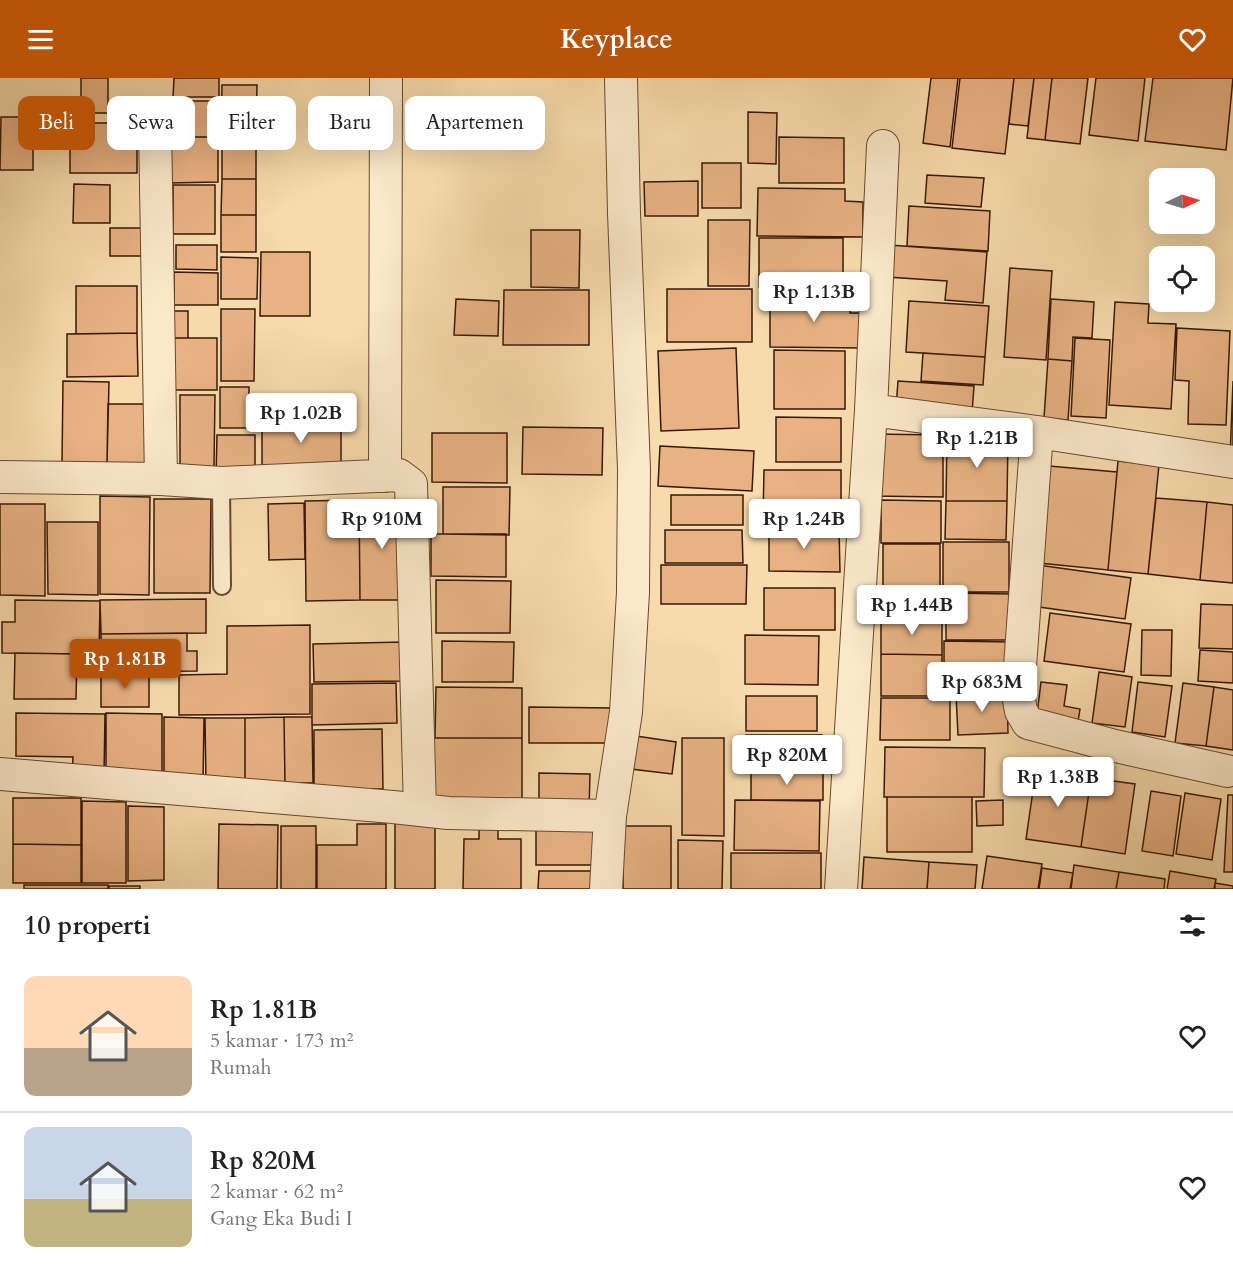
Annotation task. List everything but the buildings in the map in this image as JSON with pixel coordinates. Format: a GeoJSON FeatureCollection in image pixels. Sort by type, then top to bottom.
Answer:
{"type":"FeatureCollection","features":[{"type":"Feature","properties":{"kind":"street"},"geometry":{"type":"LineString","coordinates":[[385,476],[386,78]]}},
{"type":"Feature","properties":{"kind":"street"},"geometry":{"type":"LineString","coordinates":[[606,889],[610,816],[626,712],[633,592],[634,469],[621,78]]}},
{"type":"Feature","properties":{"kind":"street"},"geometry":{"type":"LineString","coordinates":[[842,889],[871,410],[883,146]]}},
{"type":"Feature","properties":{"kind":"street"},"geometry":{"type":"LineString","coordinates":[[155,150],[161,479]]}},
{"type":"Feature","properties":{"kind":"street"},"geometry":{"type":"LineString","coordinates":[[871,410],[1037,432],[1233,462]]}},
{"type":"Feature","properties":{"kind":"street"},"geometry":{"type":"LineString","coordinates":[[1037,432],[1018,694],[1021,711],[1028,723],[1111,745],[1227,771]]}},
{"type":"Feature","properties":{"kind":"street"},"geometry":{"type":"LineString","coordinates":[[0,477],[161,479],[221,483],[399,475],[411,484],[420,809]]}},
{"type":"Feature","properties":{"kind":"street"},"geometry":{"type":"LineString","coordinates":[[0,774],[448,813],[610,816]]}},
{"type":"Feature","properties":{"kind":"lane"},"geometry":{"type":"LineString","coordinates":[[221,483],[222,586]]}}]}
